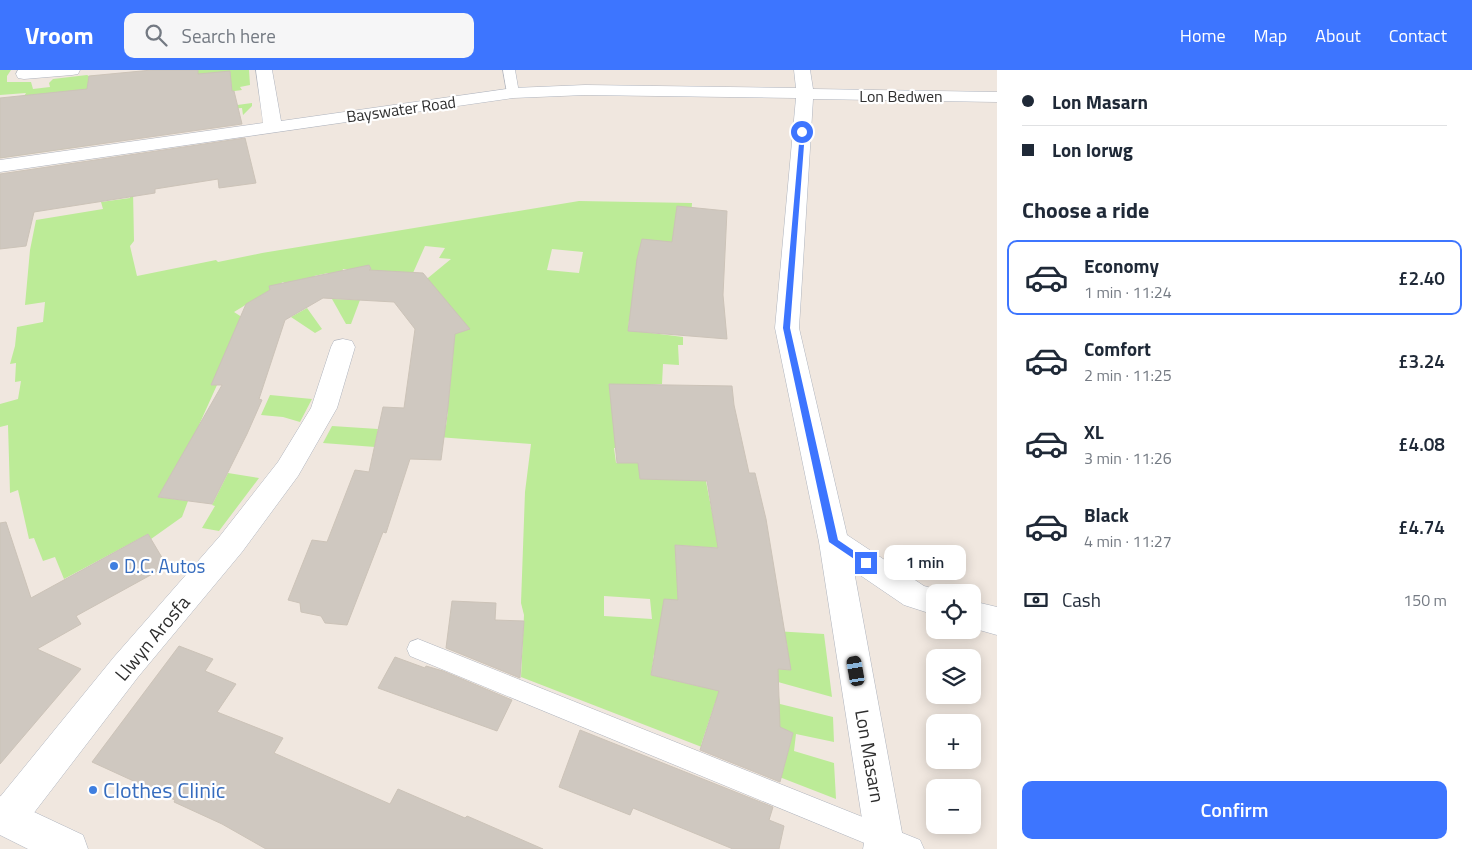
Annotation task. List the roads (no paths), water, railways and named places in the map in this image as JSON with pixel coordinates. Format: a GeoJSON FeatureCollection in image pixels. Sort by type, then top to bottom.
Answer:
{"type":"FeatureCollection","features":[{"type":"Feature","properties":{"kind":"street"},"geometry":{"type":"LineString","coordinates":[[24,74],[72,70]]}},
{"type":"Feature","properties":{"kind":"street"},"geometry":{"type":"LineString","coordinates":[[264,70],[273,127]]}},
{"type":"Feature","properties":{"kind":"street","name":"Bayswater Road"},"geometry":{"type":"LineString","coordinates":[[0,166],[513,93],[804,81]]}},
{"type":"Feature","properties":{"kind":"street","name":"Lon Bedwen"},"geometry":{"type":"LineString","coordinates":[[804,81],[826,96],[997,97]]}},
{"type":"Feature","properties":{"kind":"street","name":"Lon Masarn"},"geometry":{"type":"LineString","coordinates":[[804,81],[787,328],[834,542],[883,843]]}},
{"type":"Feature","properties":{"kind":"street","name":"Llwyn Arosfa"},"geometry":{"type":"LineString","coordinates":[[4,817],[126,667],[231,544],[288,469],[324,408],[343,347]]}},
{"type":"Feature","properties":{"kind":"street"},"geometry":{"type":"LineString","coordinates":[[834,542],[915,596],[926,599]]}},
{"type":"Feature","properties":{"kind":"street"},"geometry":{"type":"LineString","coordinates":[[981,617],[997,621]]}},
{"type":"Feature","properties":{"kind":"street"},"geometry":{"type":"LineString","coordinates":[[4,817],[70,849]]}},
{"type":"Feature","properties":{"kind":"lane"},"geometry":{"type":"LineString","coordinates":[[509,70],[513,93]]}},
{"type":"Feature","properties":{"kind":"lane"},"geometry":{"type":"LineString","coordinates":[[418,649],[883,843],[911,849]]}},
{"type":"Feature","properties":{"kind":"place","name":"D.C. Autos"},"geometry":{"type":"Point","coordinates":[114,566]}},
{"type":"Feature","properties":{"kind":"place","name":"Clothes Clinic"},"geometry":{"type":"Point","coordinates":[93,790]}}]}
